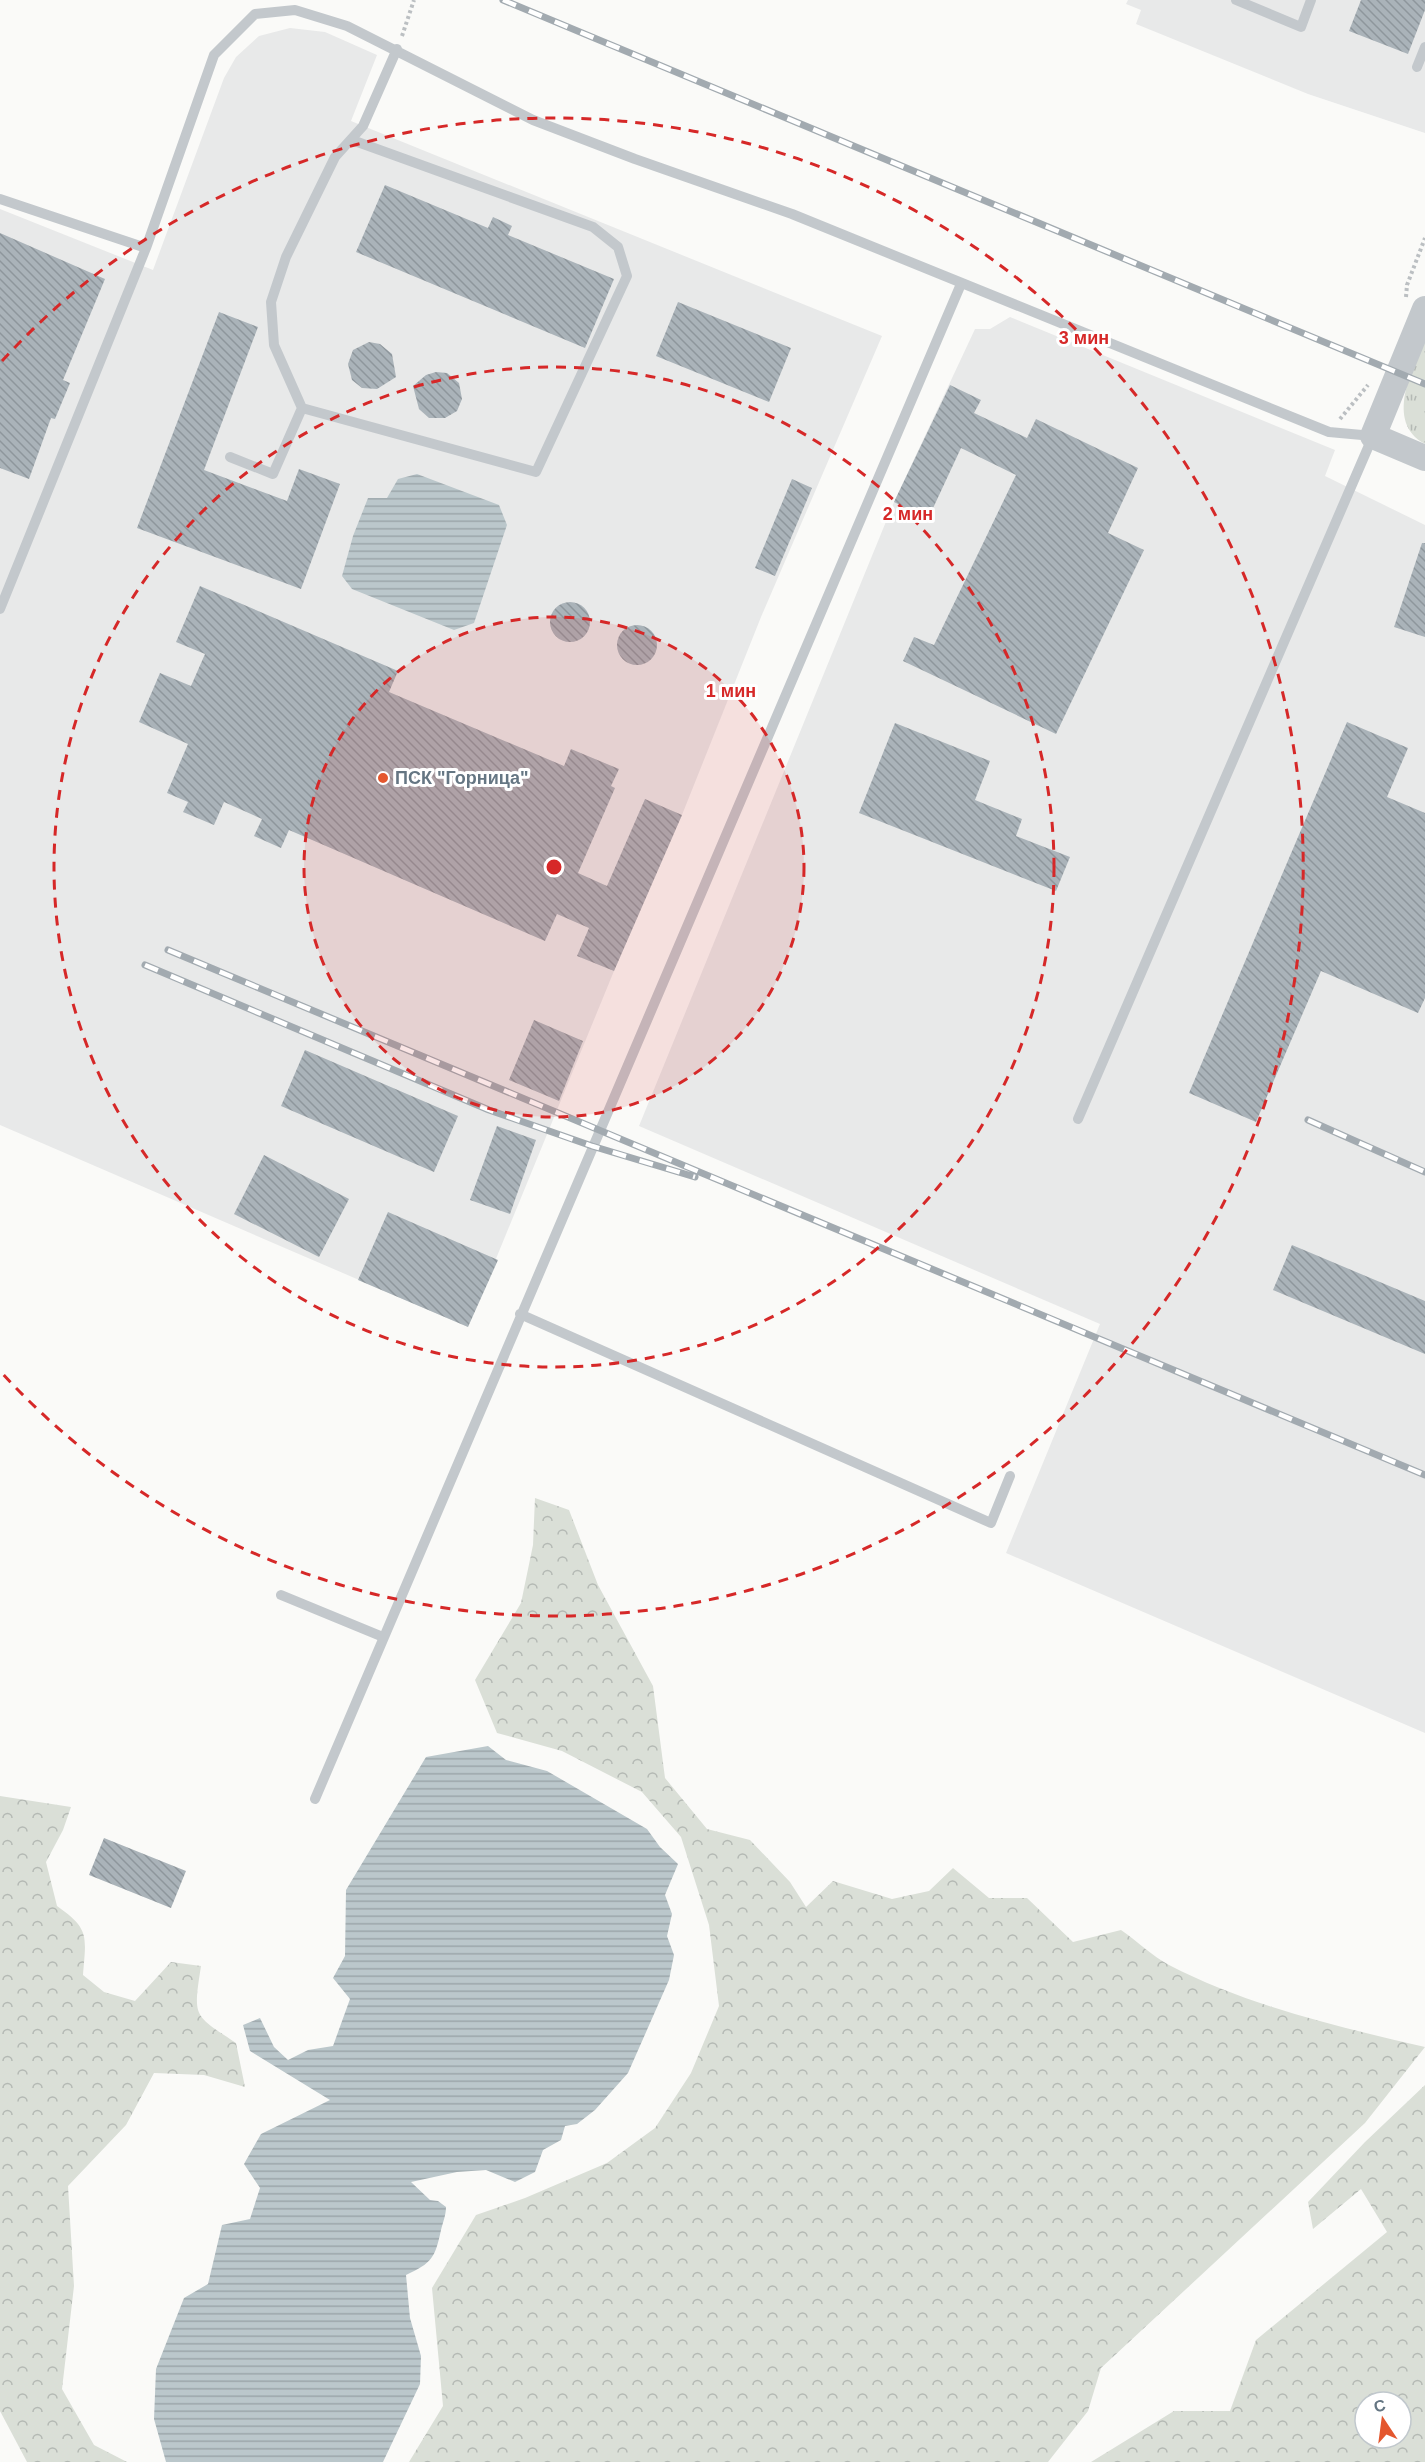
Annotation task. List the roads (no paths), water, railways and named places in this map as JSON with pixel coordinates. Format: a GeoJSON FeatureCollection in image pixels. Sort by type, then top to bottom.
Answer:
{"type":"FeatureCollection","features":[{"type":"Feature","properties":{"kind":"street"},"geometry":{"type":"LineString","coordinates":[[1425,309],[1373,436],[1425,458]]}},
{"type":"Feature","properties":{"kind":"lane"},"geometry":{"type":"LineString","coordinates":[[1236,0],[1301,27],[1311,0]]}},
{"type":"Feature","properties":{"kind":"lane"},"geometry":{"type":"LineString","coordinates":[[0,609],[146,248],[214,55],[255,14],[295,10],[347,26],[397,49],[533,120],[635,159],[792,214],[1329,432],[1373,436],[1078,1119]]}},
{"type":"Feature","properties":{"kind":"lane"},"geometry":{"type":"LineString","coordinates":[[1417,67],[1425,47]]}},
{"type":"Feature","properties":{"kind":"lane"},"geometry":{"type":"LineString","coordinates":[[230,457],[273,474],[302,408],[274,345],[271,302],[286,257],[335,157],[363,126],[397,49]]}},
{"type":"Feature","properties":{"kind":"lane"},"geometry":{"type":"LineString","coordinates":[[302,408],[536,472],[627,276],[618,247],[593,227],[352,140]]}},
{"type":"Feature","properties":{"kind":"lane"},"geometry":{"type":"LineString","coordinates":[[0,199],[146,248]]}},
{"type":"Feature","properties":{"kind":"lane"},"geometry":{"type":"LineString","coordinates":[[315,1799],[519,1314],[961,284]]}},
{"type":"Feature","properties":{"kind":"lane"},"geometry":{"type":"LineString","coordinates":[[519,1314],[991,1523],[1010,1476]]}},
{"type":"Feature","properties":{"kind":"lane"},"geometry":{"type":"LineString","coordinates":[[281,1595],[384,1637]]}},
{"type":"Feature","properties":{"kind":"railway"},"geometry":{"type":"LineString","coordinates":[[503,0],[1425,384]]}},
{"type":"Feature","properties":{"kind":"railway"},"geometry":{"type":"LineString","coordinates":[[168,950],[1425,1475]]}},
{"type":"Feature","properties":{"kind":"railway"},"geometry":{"type":"LineString","coordinates":[[145,965],[489,1110],[592,1146],[695,1177]]}},
{"type":"Feature","properties":{"kind":"railway"},"geometry":{"type":"LineString","coordinates":[[1308,1120],[1425,1172]]}},
{"type":"Feature","properties":{"kind":"place","name":"ПСК \"Горница\""},"geometry":{"type":"Point","coordinates":[383,778]}}]}
